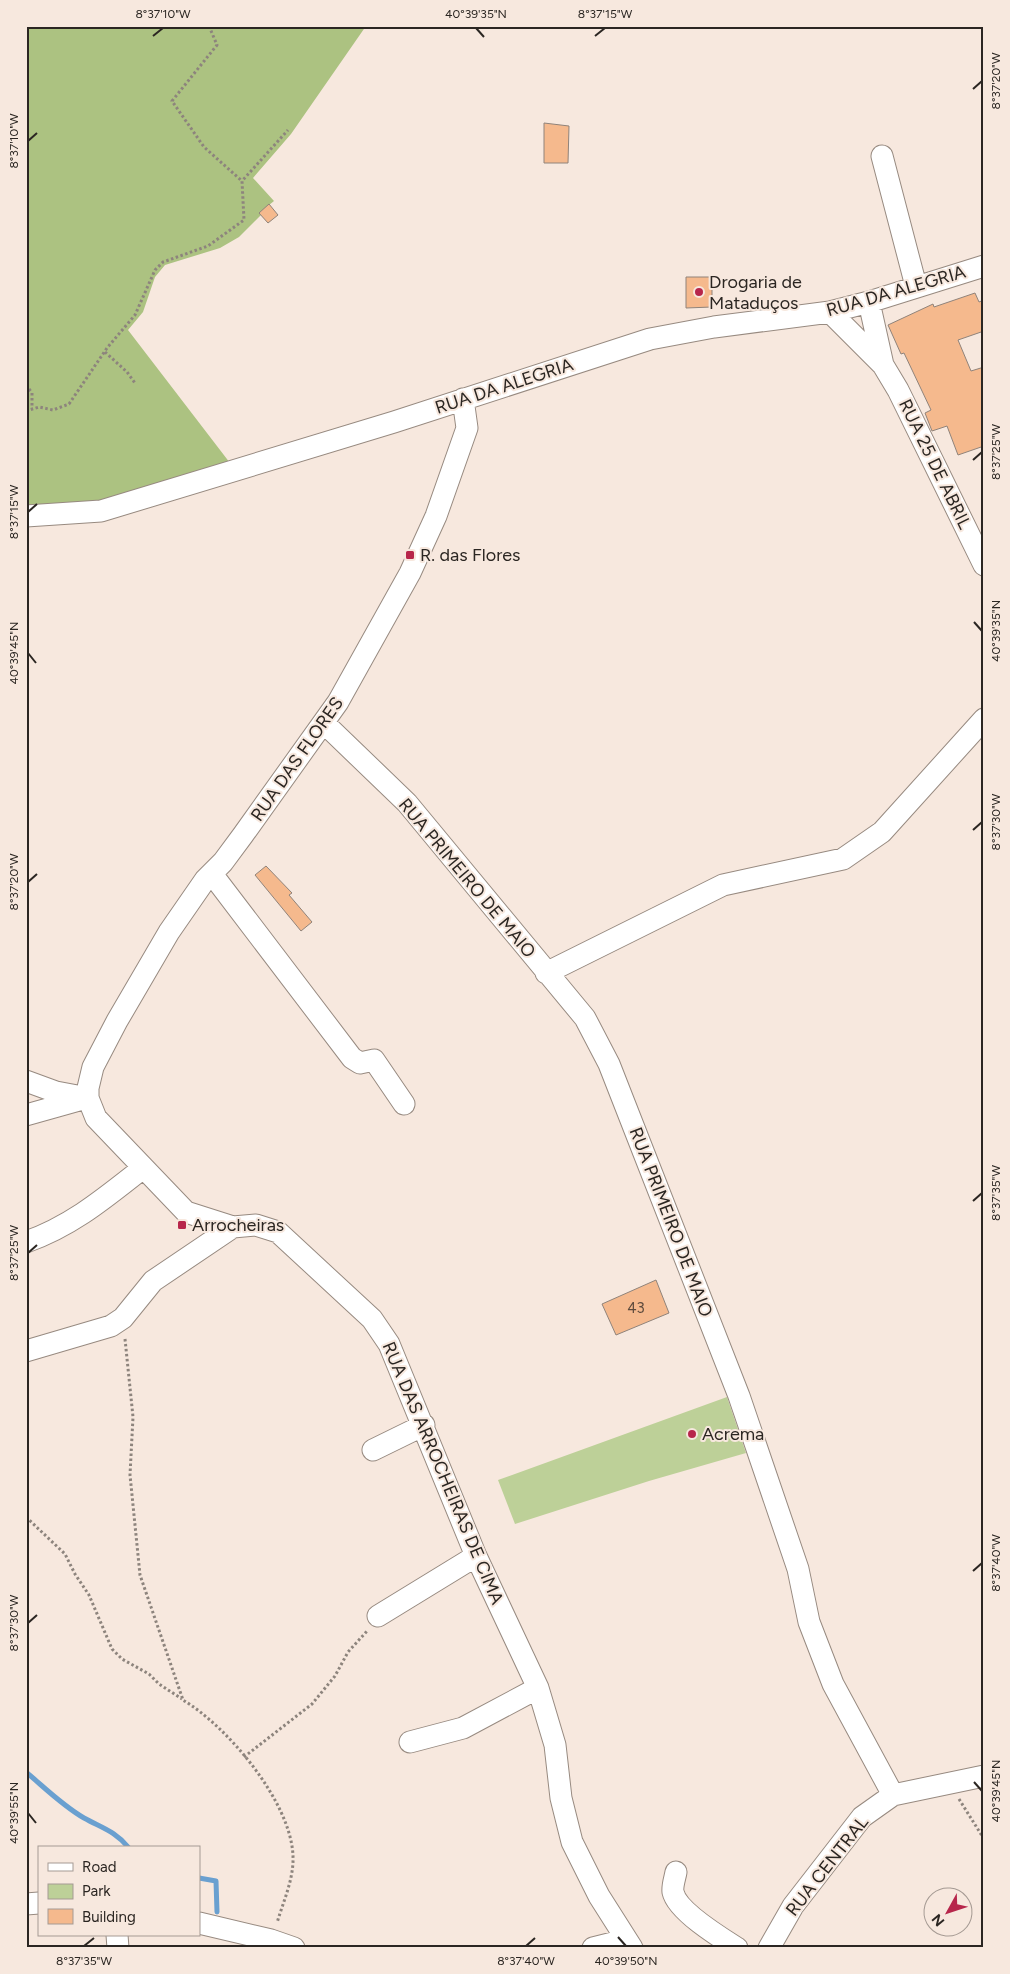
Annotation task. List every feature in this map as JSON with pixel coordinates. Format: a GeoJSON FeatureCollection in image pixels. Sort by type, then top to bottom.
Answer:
{"type":"FeatureCollection","features":[{"type":"Feature","properties":{"kind":"street"},"geometry":{"type":"LineString","coordinates":[[882,156],[916,286]]}},
{"type":"Feature","properties":{"kind":"street","name":"RUA DA ALEGRIA"},"geometry":{"type":"LineString","coordinates":[[26,516],[100,511],[463,400],[650,339],[714,327],[830,312],[869,302],[984,266]]}},
{"type":"Feature","properties":{"kind":"street","name":"RUA 25 DE ABRIL"},"geometry":{"type":"LineString","coordinates":[[869,302],[883,365]]}},
{"type":"Feature","properties":{"kind":"street","name":"RUA 25 DE ABRIL"},"geometry":{"type":"LineString","coordinates":[[830,312],[883,365],[898,390],[984,565]]}},
{"type":"Feature","properties":{"kind":"street","name":"RUA DAS FLORES"},"geometry":{"type":"LineString","coordinates":[[88,1098],[93,1066],[169,932],[205,880],[243,835],[281,779],[324,723],[366,654],[425,544],[467,428],[463,400]]}},
{"type":"Feature","properties":{"kind":"street"},"geometry":{"type":"LineString","coordinates":[[546,974],[723,885],[843,859],[882,832],[984,720]]}},
{"type":"Feature","properties":{"kind":"street","name":"RUA PRIMEIRO DE MAIO"},"geometry":{"type":"LineString","coordinates":[[324,723],[407,803],[546,974],[585,1018],[609,1064],[739,1396],[798,1569],[809,1622],[833,1684],[893,1795]]}},
{"type":"Feature","properties":{"kind":"street"},"geometry":{"type":"LineString","coordinates":[[212,874],[352,1058],[360,1063],[374,1060],[404,1104]]}},
{"type":"Feature","properties":{"kind":"street"},"geometry":{"type":"LineString","coordinates":[[26,1081],[56,1092],[88,1098]]}},
{"type":"Feature","properties":{"kind":"street"},"geometry":{"type":"LineString","coordinates":[[26,1114],[88,1098]]}},
{"type":"Feature","properties":{"kind":"street","name":"RUA DAS ARROCHEIRAS DE CIMA"},"geometry":{"type":"LineString","coordinates":[[88,1098],[96,1118],[186,1212],[233,1227],[256,1225],[278,1232],[372,1319],[389,1344],[476,1556],[538,1688],[555,1744],[561,1798],[572,1842],[599,1896],[628,1944]]}},
{"type":"Feature","properties":{"kind":"street"},"geometry":{"type":"LineString","coordinates":[[26,1242],[66,1225],[87,1212],[143,1168]]}},
{"type":"Feature","properties":{"kind":"street"},"geometry":{"type":"LineString","coordinates":[[26,1351],[111,1326],[123,1318],[153,1282],[233,1227]]}},
{"type":"Feature","properties":{"kind":"street"},"geometry":{"type":"LineString","coordinates":[[373,1450],[424,1426]]}},
{"type":"Feature","properties":{"kind":"street"},"geometry":{"type":"LineString","coordinates":[[378,1616],[476,1556]]}},
{"type":"Feature","properties":{"kind":"street"},"geometry":{"type":"LineString","coordinates":[[410,1742],[463,1728],[538,1688]]}},
{"type":"Feature","properties":{"kind":"street","name":"RUA CENTRAL"},"geometry":{"type":"LineString","coordinates":[[769,1948],[793,1906],[862,1817],[893,1795],[984,1776]]}},
{"type":"Feature","properties":{"kind":"street"},"geometry":{"type":"LineString","coordinates":[[676,1872],[673,1892],[680,1905],[737,1948]]}},
{"type":"Feature","properties":{"kind":"street"},"geometry":{"type":"LineString","coordinates":[[200,1923],[271,1940],[294,1948]]}},
{"type":"Feature","properties":{"kind":"street"},"geometry":{"type":"LineString","coordinates":[[593,1948],[628,1944]]}},
{"type":"Feature","properties":{"kind":"path"},"geometry":{"type":"LineString","coordinates":[[209,26],[217,45],[172,101],[204,147],[242,181]]}},
{"type":"Feature","properties":{"kind":"path"},"geometry":{"type":"LineString","coordinates":[[26,411],[39,406],[53,410],[69,404],[105,352],[135,315],[155,270],[163,262],[208,246],[244,220],[242,181],[288,130]]}},
{"type":"Feature","properties":{"kind":"path"},"geometry":{"type":"LineString","coordinates":[[105,352],[127,372],[135,383]]}},
{"type":"Feature","properties":{"kind":"path"},"geometry":{"type":"LineString","coordinates":[[29,389],[32,394],[32,408]]}},
{"type":"Feature","properties":{"kind":"path"},"geometry":{"type":"LineString","coordinates":[[123,1318],[132,1410],[130,1475],[140,1576],[183,1700]]}},
{"type":"Feature","properties":{"kind":"path"},"geometry":{"type":"LineString","coordinates":[[26,1517],[65,1554],[89,1595],[112,1649],[122,1659],[148,1674],[159,1684],[201,1711],[244,1757],[276,1797],[289,1828],[293,1858],[291,1876],[271,1940]]}},
{"type":"Feature","properties":{"kind":"path"},"geometry":{"type":"LineString","coordinates":[[244,1757],[312,1704],[335,1676],[348,1652],[378,1616]]}},
{"type":"Feature","properties":{"kind":"path"},"geometry":{"type":"LineString","coordinates":[[951,1783],[984,1839]]}},
{"type":"Feature","properties":{"kind":"green space"},"geometry":{"type":"Polygon","coordinates":[[[26,26],[366,26],[291,134],[253,178],[274,201],[259,213],[261,215],[239,237],[220,248],[165,265],[155,277],[143,312],[128,330],[230,463],[134,494],[94,502],[26,507],[26,26]]]}},
{"type":"Feature","properties":{"kind":"green space"},"geometry":{"type":"Polygon","coordinates":[[[727,1397],[746,1453],[649,1481],[515,1524],[498,1480],[727,1397]]]}},
{"type":"Feature","properties":{"kind":"building"},"geometry":{"type":"Polygon","coordinates":[[[544,123],[569,126],[568,163],[544,163],[544,123]]]}},
{"type":"Feature","properties":{"kind":"building"},"geometry":{"type":"Polygon","coordinates":[[[269,204],[278,215],[268,223],[259,213],[269,204]]]}},
{"type":"Feature","properties":{"kind":"building","name":"Drogaria de Mataduços"},"geometry":{"type":"Polygon","coordinates":[[[686,277],[712,277],[712,307],[686,308],[686,277]]]}},
{"type":"Feature","properties":{"kind":"building"},"geometry":{"type":"Polygon","coordinates":[[[975,293],[979,302],[984,300],[984,331],[958,340],[971,371],[984,367],[984,446],[958,455],[947,426],[932,431],[925,413],[931,410],[904,353],[901,354],[888,325],[933,304],[934,307],[975,293]]]}},
{"type":"Feature","properties":{"kind":"building"},"geometry":{"type":"Polygon","coordinates":[[[266,866],[292,893],[289,895],[312,922],[301,931],[255,875],[266,866]]]}},
{"type":"Feature","properties":{"kind":"building"},"geometry":{"type":"Polygon","coordinates":[[[656,1280],[669,1313],[616,1335],[602,1304],[656,1280]]]}},
{"type":"Feature","properties":{"kind":"waterway"},"geometry":{"type":"LineString","coordinates":[[26,1772],[69,1808],[113,1834],[127,1846]]}},
{"type":"Feature","properties":{"kind":"waterway"},"geometry":{"type":"LineString","coordinates":[[200,1878],[216,1881],[217,1912]]}},
{"type":"Feature","properties":{"kind":"place","name":"Drogaria de Mataduços"},"geometry":{"type":"Point","coordinates":[699,292]}},
{"type":"Feature","properties":{"kind":"place","name":"R. das Flores"},"geometry":{"type":"Point","coordinates":[410,555]}},
{"type":"Feature","properties":{"kind":"place","name":"Arrocheiras"},"geometry":{"type":"Point","coordinates":[182,1225]}},
{"type":"Feature","properties":{"kind":"place","name":"Acrema"},"geometry":{"type":"Point","coordinates":[692,1434]}}]}
